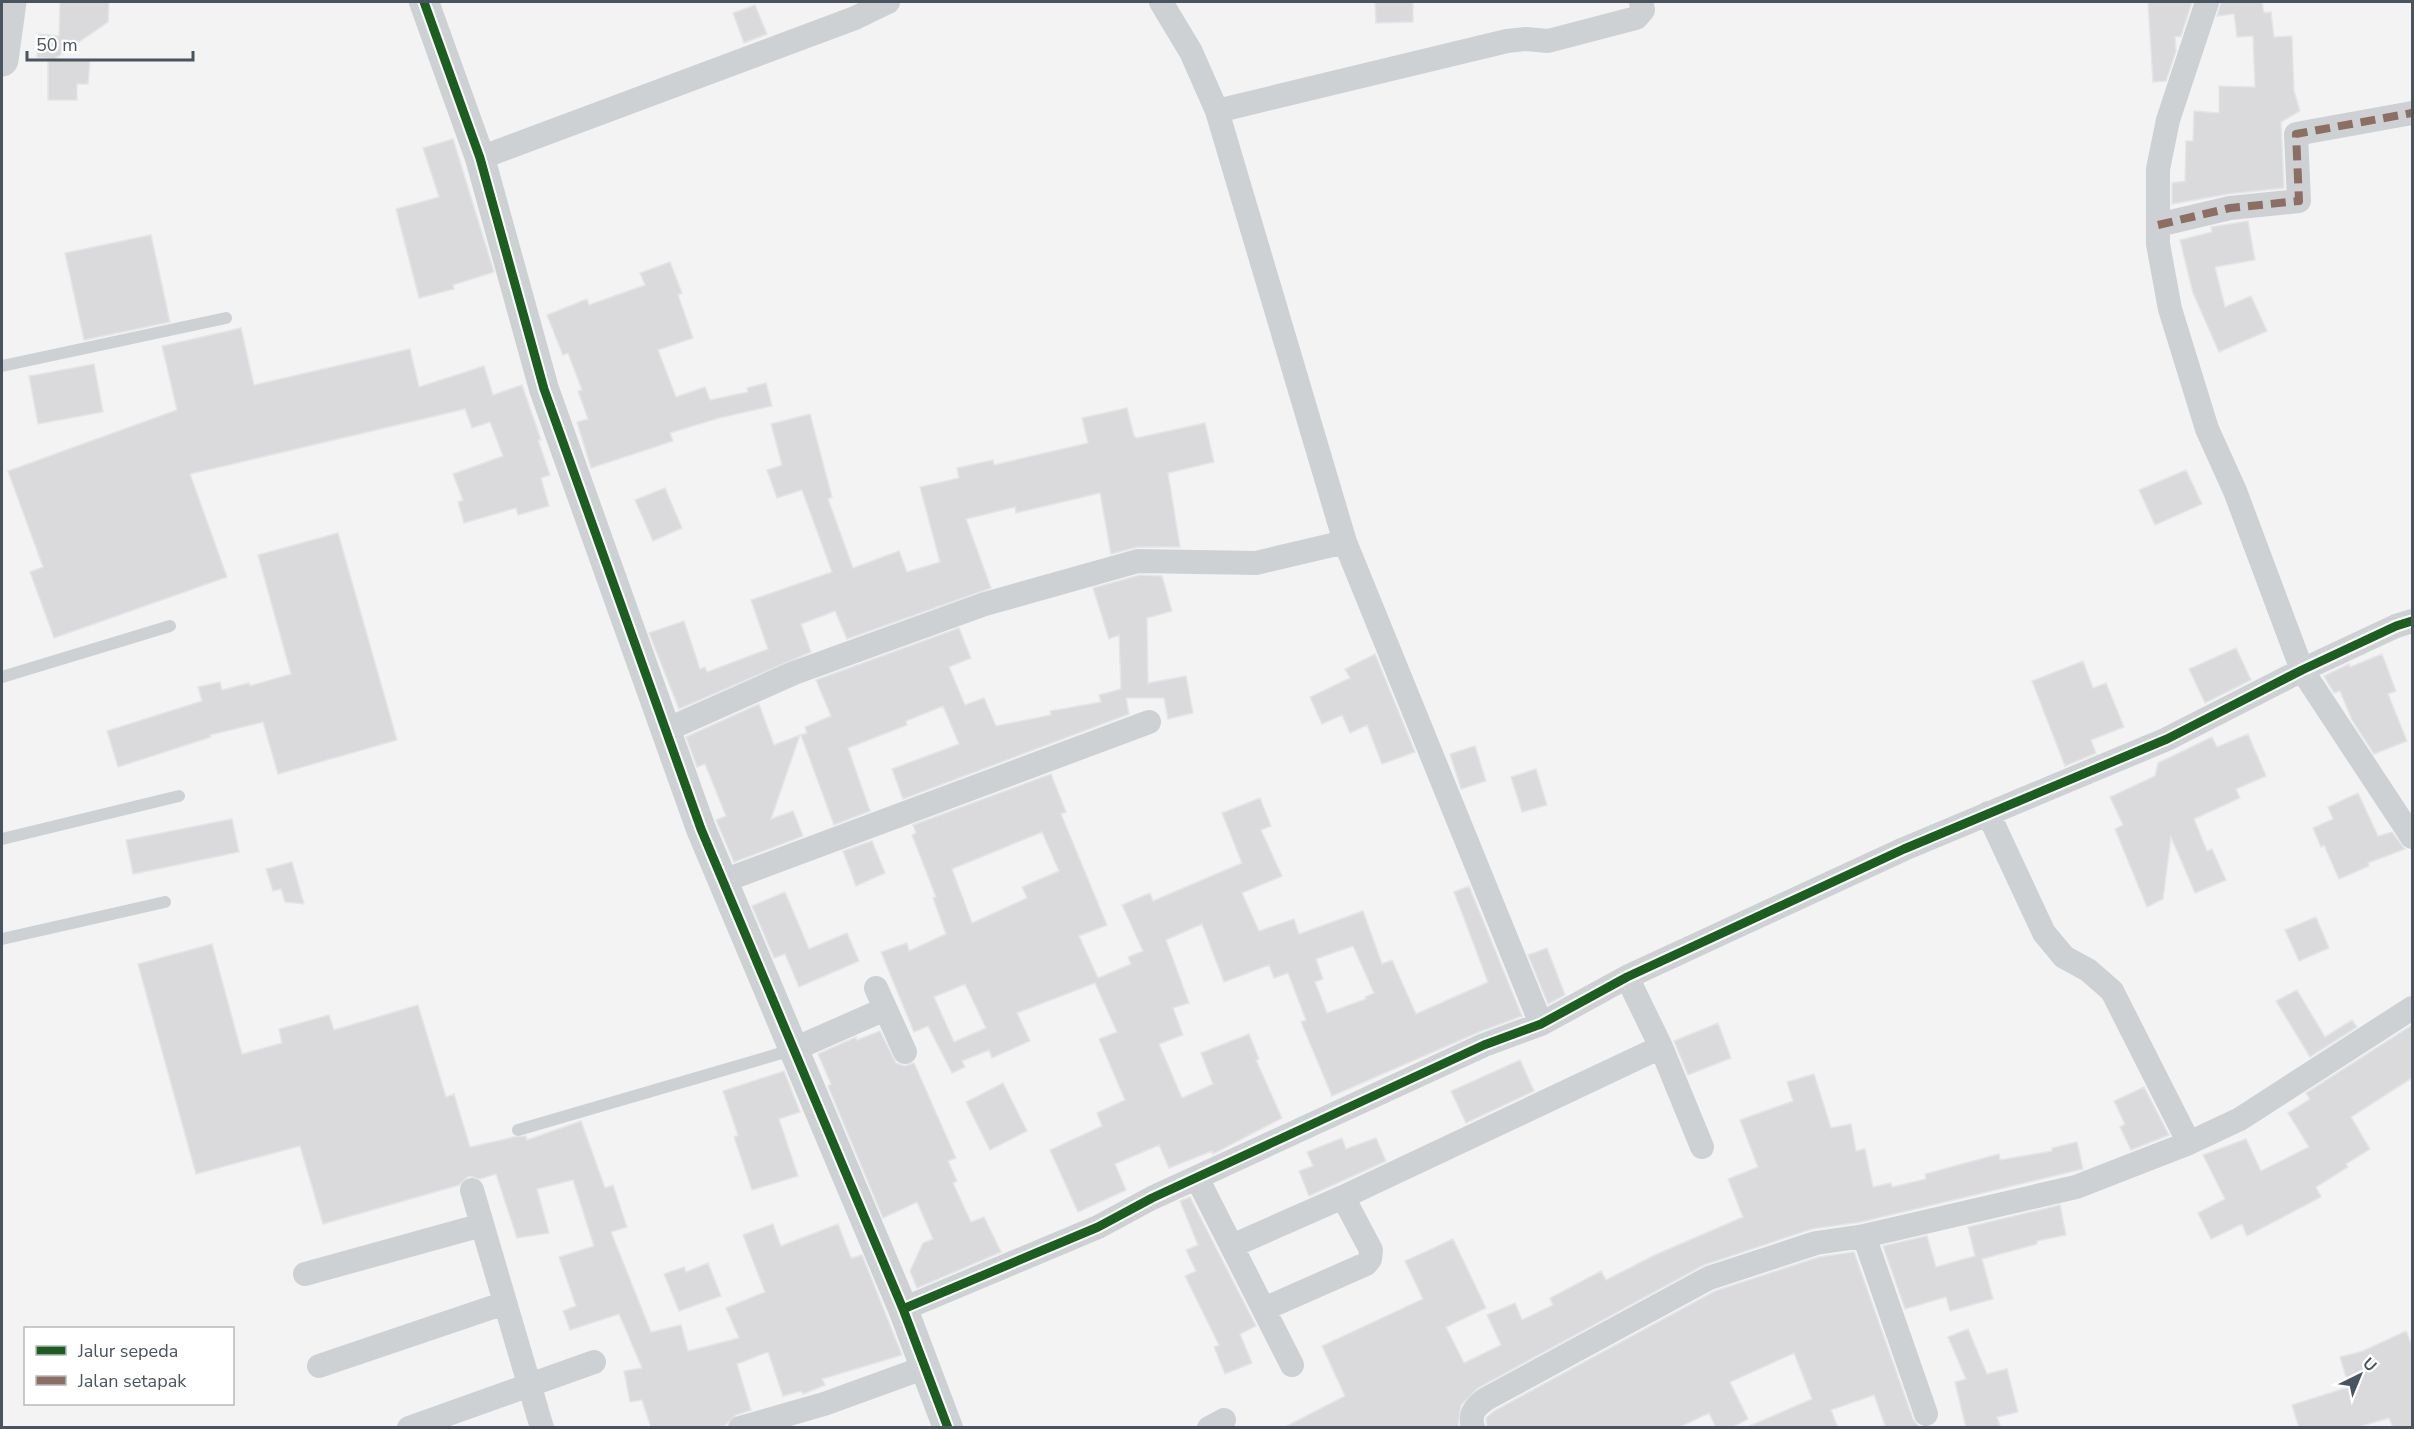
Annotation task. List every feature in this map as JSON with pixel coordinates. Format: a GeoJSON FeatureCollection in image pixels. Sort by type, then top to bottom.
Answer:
{"type":"FeatureCollection","features":[{"type":"Feature","properties":{"kind":"main road"},"geometry":{"type":"LineString","coordinates":[[2,60],[10,2]]}},
{"type":"Feature","properties":{"kind":"street"},"geometry":{"type":"LineString","coordinates":[[424,2],[480,158],[544,389],[666,730],[723,881],[792,1050],[903,1309],[948,1428]]}},
{"type":"Feature","properties":{"kind":"street"},"geometry":{"type":"LineString","coordinates":[[480,158],[855,18],[888,2]]}},
{"type":"Feature","properties":{"kind":"street"},"geometry":{"type":"LineString","coordinates":[[1161,2],[1191,52],[1217,111],[1345,542],[1540,1024]]}},
{"type":"Feature","properties":{"kind":"street"},"geometry":{"type":"LineString","coordinates":[[1217,111],[1507,41],[1548,41],[1636,18],[1643,10],[1641,2]]}},
{"type":"Feature","properties":{"kind":"street"},"geometry":{"type":"LineString","coordinates":[[2207,2],[2168,120],[2157,169],[2158,244],[2170,309],[2207,429],[2235,491],[2302,670],[2412,837]]}},
{"type":"Feature","properties":{"kind":"street"},"geometry":{"type":"LineString","coordinates":[[2158,225],[2230,208],[2299,201],[2296,135],[2412,114]]}},
{"type":"Feature","properties":{"kind":"street"},"geometry":{"type":"LineString","coordinates":[[666,730],[794,673],[985,604],[1138,561],[1256,563],[1345,542]]}},
{"type":"Feature","properties":{"kind":"street"},"geometry":{"type":"LineString","coordinates":[[903,1309],[1098,1227],[1152,1198],[1484,1046],[1540,1024],[1627,977],[1763,913],[1988,813],[2167,739],[2302,670],[2396,626],[2412,621]]}},
{"type":"Feature","properties":{"kind":"street"},"geometry":{"type":"LineString","coordinates":[[723,881],[1149,722]]}},
{"type":"Feature","properties":{"kind":"street"},"geometry":{"type":"LineString","coordinates":[[1988,813],[2044,933],[2064,957],[2088,969],[2112,991],[2189,1143]]}},
{"type":"Feature","properties":{"kind":"street"},"geometry":{"type":"LineString","coordinates":[[1627,977],[1661,1047],[1702,1147]]}},
{"type":"Feature","properties":{"kind":"street"},"geometry":{"type":"LineString","coordinates":[[792,1050],[880,999],[905,1052]]}},
{"type":"Feature","properties":{"kind":"street"},"geometry":{"type":"LineString","coordinates":[[1473,1428],[1470,1418],[1475,1407],[1486,1399],[1709,1278],[1816,1243],[1864,1236],[2076,1187],[2189,1143],[2240,1119],[2412,1008]]}},
{"type":"Feature","properties":{"kind":"street"},"geometry":{"type":"LineString","coordinates":[[1232,1246],[1343,1197],[1661,1047]]}},
{"type":"Feature","properties":{"kind":"street"},"geometry":{"type":"LineString","coordinates":[[1197,1178],[1292,1365]]}},
{"type":"Feature","properties":{"kind":"street"},"geometry":{"type":"LineString","coordinates":[[472,1190],[528,1387],[542,1428]]}},
{"type":"Feature","properties":{"kind":"street"},"geometry":{"type":"LineString","coordinates":[[1264,1309],[1366,1264],[1370,1259],[1371,1250],[1343,1197]]}},
{"type":"Feature","properties":{"kind":"street"},"geometry":{"type":"LineString","coordinates":[[305,1274],[482,1225]]}},
{"type":"Feature","properties":{"kind":"street"},"geometry":{"type":"LineString","coordinates":[[1864,1236],[1926,1414]]}},
{"type":"Feature","properties":{"kind":"street"},"geometry":{"type":"LineString","coordinates":[[319,1366],[505,1304]]}},
{"type":"Feature","properties":{"kind":"street"},"geometry":{"type":"LineString","coordinates":[[409,1428],[594,1362]]}},
{"type":"Feature","properties":{"kind":"street"},"geometry":{"type":"LineString","coordinates":[[740,1428],[824,1404],[926,1367]]}},
{"type":"Feature","properties":{"kind":"lane"},"geometry":{"type":"LineString","coordinates":[[2,366],[226,318]]}},
{"type":"Feature","properties":{"kind":"lane"},"geometry":{"type":"LineString","coordinates":[[2,677],[170,626]]}},
{"type":"Feature","properties":{"kind":"lane"},"geometry":{"type":"LineString","coordinates":[[2,839],[178,796]]}},
{"type":"Feature","properties":{"kind":"lane"},"geometry":{"type":"LineString","coordinates":[[2,939],[165,902]]}},
{"type":"Feature","properties":{"kind":"lane"},"geometry":{"type":"LineString","coordinates":[[518,1130],[792,1050]]}},
{"type":"Feature","properties":{"kind":"building"},"geometry":{"type":"Polygon","coordinates":[[[60,2],[109,2],[108,22],[54,59],[37,57],[39,34],[59,36],[60,2]]]}},
{"type":"Feature","properties":{"kind":"building"},"geometry":{"type":"Polygon","coordinates":[[[1375,2],[1413,2],[1413,22],[1376,23],[1375,2]]]}},
{"type":"Feature","properties":{"kind":"building"},"geometry":{"type":"Polygon","coordinates":[[[2148,2],[2192,2],[2181,36],[2175,37],[2176,51],[2166,81],[2153,82],[2148,2]]]}},
{"type":"Feature","properties":{"kind":"building"},"geometry":{"type":"Polygon","coordinates":[[[2221,2],[2262,2],[2264,13],[2271,12],[2274,37],[2292,36],[2294,91],[2300,111],[2281,122],[2284,188],[2228,194],[2172,204],[2172,183],[2185,181],[2186,141],[2193,141],[2194,111],[2219,113],[2219,86],[2255,87],[2253,36],[2237,37],[2234,14],[2217,16],[2221,2]]]}},
{"type":"Feature","properties":{"kind":"building"},"geometry":{"type":"Polygon","coordinates":[[[755,5],[767,34],[744,43],[733,13],[755,5]]]}},
{"type":"Feature","properties":{"kind":"building"},"geometry":{"type":"Polygon","coordinates":[[[48,59],[90,61],[88,84],[77,84],[77,100],[48,100],[48,59]]]}},
{"type":"Feature","properties":{"kind":"building"},"geometry":{"type":"Polygon","coordinates":[[[453,139],[494,272],[453,285],[454,289],[419,298],[396,209],[439,197],[423,148],[453,139]]]}},
{"type":"Feature","properties":{"kind":"building"},"geometry":{"type":"Polygon","coordinates":[[[2248,221],[2255,260],[2215,267],[2225,307],[2251,296],[2267,331],[2219,352],[2193,293],[2180,240],[2212,232],[2211,227],[2248,221]]]}},
{"type":"Feature","properties":{"kind":"building"},"geometry":{"type":"Polygon","coordinates":[[[151,235],[170,322],[84,340],[65,253],[151,235]]]}},
{"type":"Feature","properties":{"kind":"building"},"geometry":{"type":"Polygon","coordinates":[[[670,262],[682,293],[678,295],[693,338],[658,350],[676,397],[705,387],[710,400],[748,392],[747,388],[766,383],[772,406],[719,418],[670,433],[673,441],[591,468],[577,422],[588,419],[578,391],[582,390],[568,353],[563,355],[547,315],[587,299],[589,305],[645,285],[640,273],[670,262]]]}},
{"type":"Feature","properties":{"kind":"building"},"geometry":{"type":"Polygon","coordinates":[[[241,328],[254,385],[410,349],[419,387],[484,366],[493,395],[522,385],[541,440],[538,440],[550,475],[541,478],[549,506],[518,515],[516,508],[464,523],[458,502],[463,500],[453,474],[503,456],[490,422],[472,428],[465,409],[190,474],[227,577],[54,638],[30,572],[43,567],[8,471],[177,410],[162,346],[241,328]]]}},
{"type":"Feature","properties":{"kind":"building"},"geometry":{"type":"Polygon","coordinates":[[[94,364],[103,412],[38,424],[29,376],[94,364]]]}},
{"type":"Feature","properties":{"kind":"building"},"geometry":{"type":"Polygon","coordinates":[[[1127,408],[1134,436],[1137,438],[1205,423],[1214,462],[1168,473],[1180,547],[1138,547],[1111,554],[1100,493],[1016,513],[1015,507],[966,519],[991,588],[847,639],[835,611],[801,624],[811,652],[679,709],[649,633],[684,621],[700,669],[705,667],[707,672],[768,649],[751,600],[832,572],[802,490],[777,498],[767,470],[782,465],[771,424],[810,414],[832,497],[828,499],[853,568],[899,551],[907,572],[940,562],[920,487],[959,478],[957,468],[993,460],[994,465],[1088,443],[1082,418],[1127,408]]]}},
{"type":"Feature","properties":{"kind":"building"},"geometry":{"type":"Polygon","coordinates":[[[2186,470],[2202,504],[2155,525],[2139,490],[2186,470]]]}},
{"type":"Feature","properties":{"kind":"building"},"geometry":{"type":"Polygon","coordinates":[[[665,488],[682,528],[653,541],[635,500],[665,488]]]}},
{"type":"Feature","properties":{"kind":"building"},"geometry":{"type":"Polygon","coordinates":[[[338,533],[397,740],[278,774],[263,722],[210,735],[211,737],[118,767],[107,731],[202,701],[198,687],[220,682],[222,690],[249,683],[250,686],[291,674],[258,555],[338,533]]]}},
{"type":"Feature","properties":{"kind":"building"},"geometry":{"type":"Polygon","coordinates":[[[1140,575],[1162,576],[1172,611],[1147,618],[1148,683],[1186,676],[1193,713],[1168,719],[1164,698],[1126,698],[1129,714],[903,799],[892,769],[959,744],[943,706],[906,721],[907,725],[848,748],[870,811],[834,825],[801,735],[807,733],[805,727],[831,716],[816,680],[959,628],[971,658],[949,667],[965,705],[984,698],[996,726],[1051,715],[1050,711],[1101,702],[1099,695],[1121,689],[1119,635],[1109,639],[1093,588],[1140,575]]]}},
{"type":"Feature","properties":{"kind":"building"},"geometry":{"type":"Polygon","coordinates":[[[2236,648],[2251,680],[2205,703],[2189,669],[2236,648]]]}},
{"type":"Feature","properties":{"kind":"building"},"geometry":{"type":"Polygon","coordinates":[[[1375,654],[1415,752],[1382,764],[1367,725],[1350,733],[1342,715],[1322,724],[1310,697],[1350,678],[1345,669],[1375,654]]]}},
{"type":"Feature","properties":{"kind":"building"},"geometry":{"type":"Polygon","coordinates":[[[2382,654],[2396,691],[2388,694],[2407,741],[2374,754],[2352,720],[2340,691],[2334,693],[2324,676],[2349,664],[2350,667],[2382,654]]]}},
{"type":"Feature","properties":{"kind":"building"},"geometry":{"type":"Polygon","coordinates":[[[2083,661],[2093,688],[2106,683],[2124,727],[2091,740],[2096,753],[2065,766],[2032,681],[2083,661]]]}},
{"type":"Feature","properties":{"kind":"building"},"geometry":{"type":"Polygon","coordinates":[[[759,704],[774,745],[800,735],[771,819],[793,811],[803,836],[734,862],[716,820],[726,816],[705,764],[697,767],[686,737],[759,704]]]}},
{"type":"Feature","properties":{"kind":"building"},"geometry":{"type":"Polygon","coordinates":[[[2248,734],[2266,776],[2236,789],[2240,798],[2194,819],[2207,851],[2212,849],[2226,880],[2195,893],[2171,837],[2163,899],[2147,907],[2115,829],[2123,825],[2110,797],[2155,776],[2158,763],[2212,737],[2217,747],[2248,734]]]}},
{"type":"Feature","properties":{"kind":"building"},"geometry":{"type":"Polygon","coordinates":[[[1475,746],[1486,781],[1461,789],[1450,754],[1475,746]]]}},
{"type":"Feature","properties":{"kind":"building"},"geometry":{"type":"Polygon","coordinates":[[[1536,769],[1547,805],[1522,812],[1511,777],[1536,769]]]}},
{"type":"Feature","properties":{"kind":"building"},"geometry":{"type":"Polygon","coordinates":[[[1051,774],[1066,812],[1061,814],[1107,925],[1079,936],[1098,978],[1131,964],[1128,957],[1143,951],[1122,905],[1150,893],[1153,901],[1242,863],[1222,813],[1260,798],[1271,826],[1261,830],[1282,876],[1242,893],[1259,931],[1294,919],[1299,934],[1363,911],[1382,964],[1392,960],[1416,1014],[1488,982],[1454,892],[1469,886],[1522,1016],[1479,1032],[1332,1096],[1301,1022],[1306,1020],[1288,973],[1274,978],[1269,965],[1224,982],[1202,924],[1166,940],[1189,1003],[1173,1008],[1183,1035],[1159,1044],[1182,1098],[1213,1084],[1201,1053],[1249,1034],[1259,1059],[1256,1060],[1282,1118],[1213,1154],[1212,1151],[1169,1168],[1159,1145],[1115,1164],[1126,1190],[1078,1212],[1050,1150],[1102,1126],[1097,1113],[1125,1100],[1099,1039],[1117,1032],[1095,983],[1017,1013],[1030,1041],[992,1058],[989,1050],[962,1061],[965,1067],[952,1073],[928,1026],[914,1032],[881,952],[907,943],[909,951],[946,934],[933,898],[936,897],[912,835],[916,833],[913,825],[1051,774]],[[1042,832],[952,869],[972,923],[1027,898],[1022,887],[1059,871],[1042,832]],[[1353,946],[1316,959],[1323,979],[1315,982],[1327,1013],[1366,999],[1365,997],[1374,993],[1353,946]],[[965,984],[934,997],[954,1042],[986,1028],[965,984]]]}},
{"type":"Feature","properties":{"kind":"building"},"geometry":{"type":"Polygon","coordinates":[[[2358,793],[2378,836],[2392,832],[2405,849],[2368,863],[2369,866],[2339,879],[2324,845],[2321,847],[2313,828],[2333,819],[2328,807],[2358,793]]]}},
{"type":"Feature","properties":{"kind":"building"},"geometry":{"type":"Polygon","coordinates":[[[232,819],[239,852],[133,874],[126,840],[232,819]]]}},
{"type":"Feature","properties":{"kind":"building"},"geometry":{"type":"Polygon","coordinates":[[[872,841],[885,873],[856,886],[843,851],[872,841]]]}},
{"type":"Feature","properties":{"kind":"building"},"geometry":{"type":"Polygon","coordinates":[[[292,862],[304,904],[285,902],[281,889],[273,891],[266,869],[292,862]]]}},
{"type":"Feature","properties":{"kind":"building"},"geometry":{"type":"Polygon","coordinates":[[[785,892],[809,949],[847,933],[859,961],[799,987],[785,954],[774,958],[752,906],[785,892]]]}},
{"type":"Feature","properties":{"kind":"building"},"geometry":{"type":"Polygon","coordinates":[[[2316,917],[2329,948],[2299,961],[2285,930],[2316,917]]]}},
{"type":"Feature","properties":{"kind":"building"},"geometry":{"type":"Polygon","coordinates":[[[212,944],[242,1054],[282,1043],[279,1029],[329,1015],[334,1030],[418,1005],[446,1097],[454,1094],[470,1147],[514,1137],[526,1136],[527,1140],[581,1121],[605,1188],[613,1185],[627,1227],[611,1232],[651,1332],[681,1325],[688,1351],[739,1338],[726,1308],[765,1292],[743,1235],[773,1224],[781,1246],[838,1224],[851,1258],[862,1255],[902,1355],[822,1379],[825,1385],[803,1394],[801,1391],[783,1396],[768,1352],[737,1364],[751,1410],[736,1415],[726,1425],[717,1428],[651,1428],[642,1400],[630,1402],[624,1371],[642,1368],[619,1314],[570,1330],[563,1311],[576,1306],[559,1257],[594,1246],[573,1180],[537,1189],[549,1233],[517,1238],[496,1174],[480,1179],[469,1176],[459,1185],[323,1224],[300,1146],[196,1174],[138,964],[212,944]]]}},
{"type":"Feature","properties":{"kind":"building"},"geometry":{"type":"Polygon","coordinates":[[[1547,948],[1565,995],[1548,1004],[1528,955],[1547,948]]]}},
{"type":"Feature","properties":{"kind":"building"},"geometry":{"type":"Polygon","coordinates":[[[2297,990],[2325,1037],[2352,1020],[2357,1027],[2310,1057],[2276,1001],[2297,990]]]}},
{"type":"Feature","properties":{"kind":"building"},"geometry":{"type":"Polygon","coordinates":[[[1718,1023],[1731,1058],[1688,1075],[1674,1041],[1718,1023]]]}},
{"type":"Feature","properties":{"kind":"building"},"geometry":{"type":"Polygon","coordinates":[[[2412,1025],[2412,1078],[2351,1117],[2370,1149],[2346,1164],[2348,1167],[2316,1187],[2321,1197],[2247,1236],[2242,1224],[2211,1239],[2198,1213],[2225,1199],[2203,1155],[2246,1139],[2261,1171],[2309,1147],[2288,1113],[2310,1099],[2306,1093],[2412,1025]]]}},
{"type":"Feature","properties":{"kind":"building"},"geometry":{"type":"Polygon","coordinates":[[[880,1031],[896,1063],[904,1066],[914,1063],[956,1158],[948,1161],[957,1181],[953,1183],[971,1222],[984,1217],[1001,1252],[917,1288],[910,1271],[923,1243],[933,1239],[917,1202],[883,1218],[828,1086],[831,1084],[818,1054],[856,1037],[857,1040],[880,1031]]]}},
{"type":"Feature","properties":{"kind":"building"},"geometry":{"type":"Polygon","coordinates":[[[1520,1060],[1534,1091],[1466,1123],[1451,1091],[1520,1060]]]}},
{"type":"Feature","properties":{"kind":"building"},"geometry":{"type":"Polygon","coordinates":[[[784,1071],[800,1112],[779,1119],[798,1176],[752,1190],[734,1137],[738,1135],[723,1091],[784,1071]]]}},
{"type":"Feature","properties":{"kind":"building"},"geometry":{"type":"Polygon","coordinates":[[[1814,1074],[1831,1128],[1851,1124],[1856,1151],[1865,1149],[1873,1187],[1891,1183],[1892,1187],[1926,1179],[1925,1174],[1999,1154],[2000,1160],[2052,1151],[2052,1148],[2077,1142],[2083,1169],[1861,1222],[1812,1229],[1704,1265],[1478,1388],[1461,1405],[1458,1428],[1283,1428],[1345,1396],[1322,1346],[1423,1299],[1405,1261],[1453,1239],[1486,1308],[1446,1327],[1464,1363],[1501,1345],[1487,1315],[1515,1303],[1522,1320],[1553,1305],[1550,1298],[1601,1271],[1606,1280],[1655,1255],[1743,1217],[1728,1179],[1758,1167],[1740,1120],[1793,1101],[1787,1082],[1814,1074]]]}},
{"type":"Feature","properties":{"kind":"building"},"geometry":{"type":"Polygon","coordinates":[[[1003,1083],[1027,1131],[990,1150],[966,1102],[1003,1083]]]}},
{"type":"Feature","properties":{"kind":"building"},"geometry":{"type":"Polygon","coordinates":[[[2144,1087],[2169,1135],[2131,1150],[2120,1127],[2125,1124],[2114,1101],[2144,1087]]]}},
{"type":"Feature","properties":{"kind":"building"},"geometry":{"type":"Polygon","coordinates":[[[1342,1138],[1346,1149],[1376,1138],[1386,1161],[1309,1196],[1299,1171],[1313,1166],[1307,1152],[1342,1138]]]}},
{"type":"Feature","properties":{"kind":"building"},"geometry":{"type":"Polygon","coordinates":[[[1190,1197],[1256,1326],[1240,1334],[1252,1363],[1225,1374],[1214,1347],[1219,1345],[1185,1276],[1196,1271],[1186,1250],[1198,1245],[1180,1201],[1190,1197]]]}},
{"type":"Feature","properties":{"kind":"building"},"geometry":{"type":"Polygon","coordinates":[[[2060,1205],[2066,1235],[2037,1241],[2037,1244],[1982,1259],[1993,1299],[1950,1311],[1946,1297],[1905,1309],[1883,1246],[1927,1236],[1936,1267],[1975,1256],[1968,1227],[2060,1205]]]}},
{"type":"Feature","properties":{"kind":"building"},"geometry":{"type":"Polygon","coordinates":[[[1854,1252],[1913,1419],[1920,1428],[1886,1428],[1874,1395],[1831,1410],[1838,1428],[1745,1428],[1812,1399],[1794,1353],[1730,1382],[1748,1419],[1731,1428],[1716,1428],[1709,1413],[1678,1428],[1487,1428],[1486,1418],[1494,1411],[1715,1291],[1819,1257],[1854,1252]]]}},
{"type":"Feature","properties":{"kind":"building"},"geometry":{"type":"Polygon","coordinates":[[[708,1263],[721,1296],[679,1311],[664,1274],[684,1267],[686,1272],[708,1263]]]}},
{"type":"Feature","properties":{"kind":"building"},"geometry":{"type":"Polygon","coordinates":[[[1968,1329],[1987,1374],[2007,1369],[2018,1412],[1997,1417],[2001,1428],[1966,1428],[1955,1382],[1966,1379],[1948,1337],[1968,1329]]]}},
{"type":"Feature","properties":{"kind":"building"},"geometry":{"type":"Polygon","coordinates":[[[2406,1331],[2412,1345],[2412,1428],[2393,1428],[2389,1418],[2355,1428],[2299,1428],[2292,1405],[2349,1387],[2340,1357],[2363,1351],[2406,1331]]]}},
{"type":"Feature","properties":{"kind":"marked path"},"geometry":{"type":"LineString","coordinates":[[2158,225],[2230,208],[2299,201],[2296,134],[2412,113]]}},
{"type":"Feature","properties":{"kind":"cycle path"},"geometry":{"type":"LineString","coordinates":[[424,2],[480,158],[544,389],[701,829],[903,1309],[948,1428]]}},
{"type":"Feature","properties":{"kind":"cycle path"},"geometry":{"type":"LineString","coordinates":[[903,1309],[1098,1227],[1152,1198],[1484,1045],[1541,1024],[1627,977],[1904,849],[2167,739],[2302,670],[2396,626],[2412,621]]}}]}
